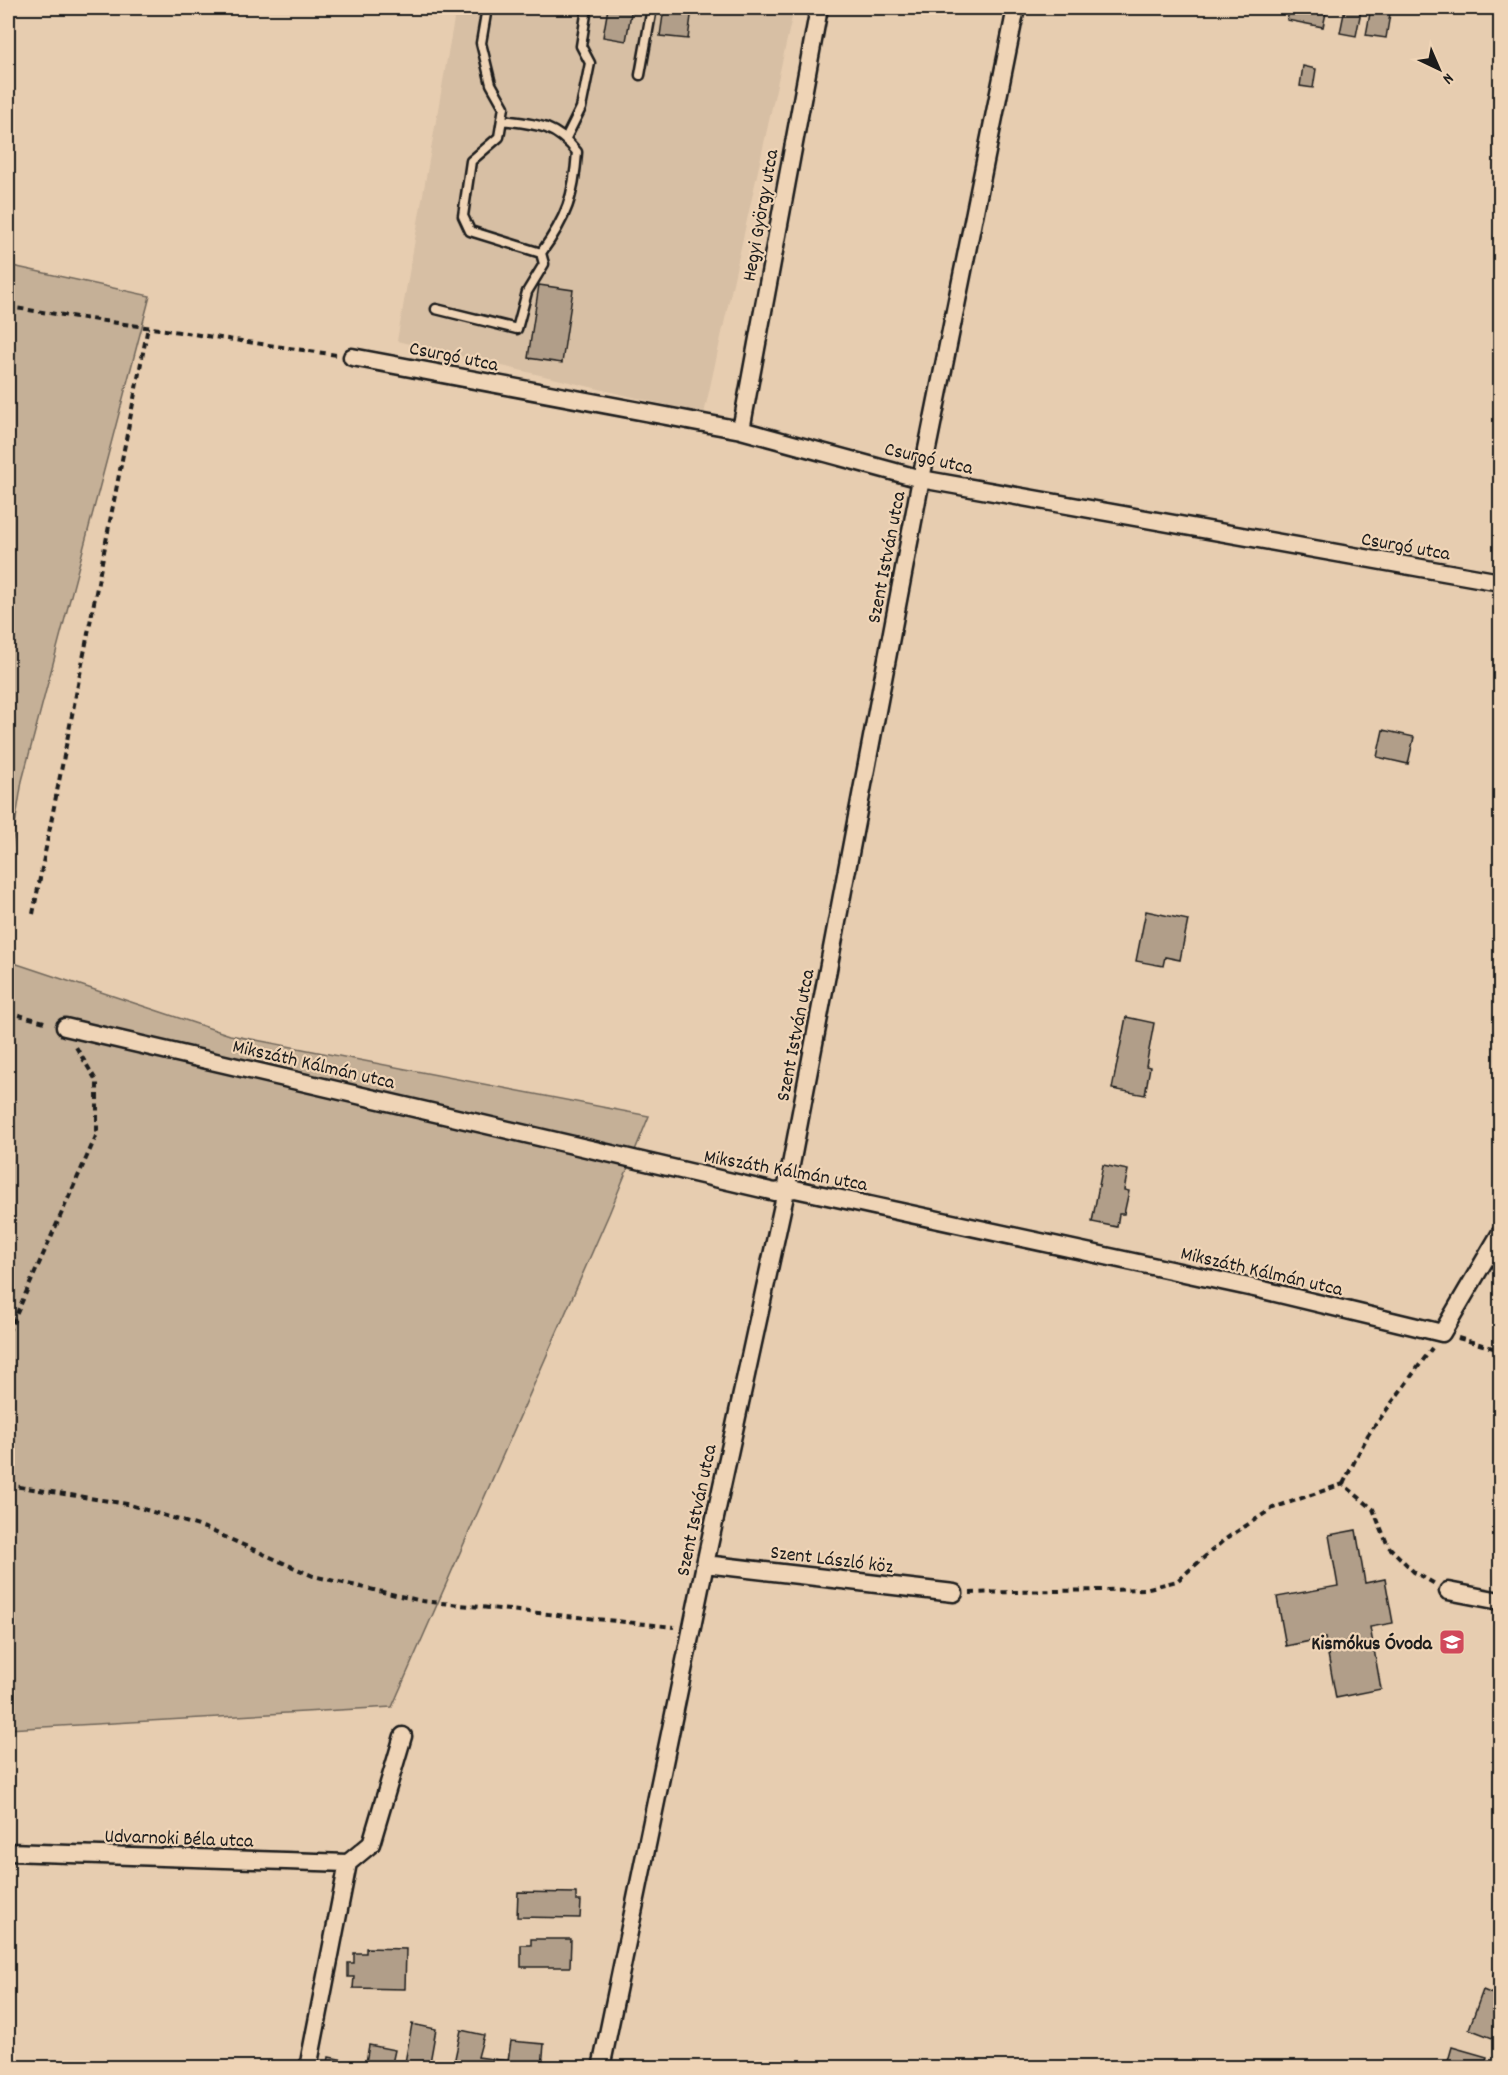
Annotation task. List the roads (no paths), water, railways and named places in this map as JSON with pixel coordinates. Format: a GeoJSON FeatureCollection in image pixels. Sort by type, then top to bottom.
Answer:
{"type":"FeatureCollection","features":[{"type":"Feature","properties":{"kind":"street","name":"Hegyi György utca"},"geometry":{"type":"LineString","coordinates":[[741,430],[819,8]]}},
{"type":"Feature","properties":{"kind":"street","name":"Szent István utca"},"geometry":{"type":"LineString","coordinates":[[601,2067],[705,1564],[786,1191],[921,479],[1016,8]]}},
{"type":"Feature","properties":{"kind":"street","name":"Csurgó utca"},"geometry":{"type":"LineString","coordinates":[[352,357],[741,430],[921,479],[1500,582]]}},
{"type":"Feature","properties":{"kind":"street","name":"Mikszáth Kálmán utca"},"geometry":{"type":"LineString","coordinates":[[65,1027],[775,1192],[795,1189],[1087,1252],[1442,1333],[1500,1234]]}},
{"type":"Feature","properties":{"kind":"street","name":"Szent László köz"},"geometry":{"type":"LineString","coordinates":[[705,1564],[954,1593]]}},
{"type":"Feature","properties":{"kind":"street"},"geometry":{"type":"LineString","coordinates":[[1448,1591],[1500,1601]]}},
{"type":"Feature","properties":{"kind":"street"},"geometry":{"type":"LineString","coordinates":[[308,2067],[348,1863],[371,1844],[403,1736]]}},
{"type":"Feature","properties":{"kind":"street","name":"Udvarnoki Béla utca"},"geometry":{"type":"LineString","coordinates":[[8,1852],[348,1863]]}},
{"type":"Feature","properties":{"kind":"lane"},"geometry":{"type":"LineString","coordinates":[[487,8],[481,43],[491,84],[504,107],[499,137],[471,161],[463,216],[470,231],[541,253]]}},
{"type":"Feature","properties":{"kind":"lane"},"geometry":{"type":"LineString","coordinates":[[566,138],[581,108],[590,63],[581,46],[587,8]]}},
{"type":"Feature","properties":{"kind":"lane"},"geometry":{"type":"LineString","coordinates":[[640,75],[652,8]]}},
{"type":"Feature","properties":{"kind":"lane"},"geometry":{"type":"LineString","coordinates":[[502,120],[545,126],[566,138],[577,152],[575,180],[562,225],[541,253]]}},
{"type":"Feature","properties":{"kind":"lane"},"geometry":{"type":"LineString","coordinates":[[436,309],[517,329],[527,292],[544,264],[541,253]]}},
{"type":"Feature","properties":{"kind":"place","name":"Kismókus Óvoda"},"geometry":{"type":"Point","coordinates":[1452,1642]}}]}
